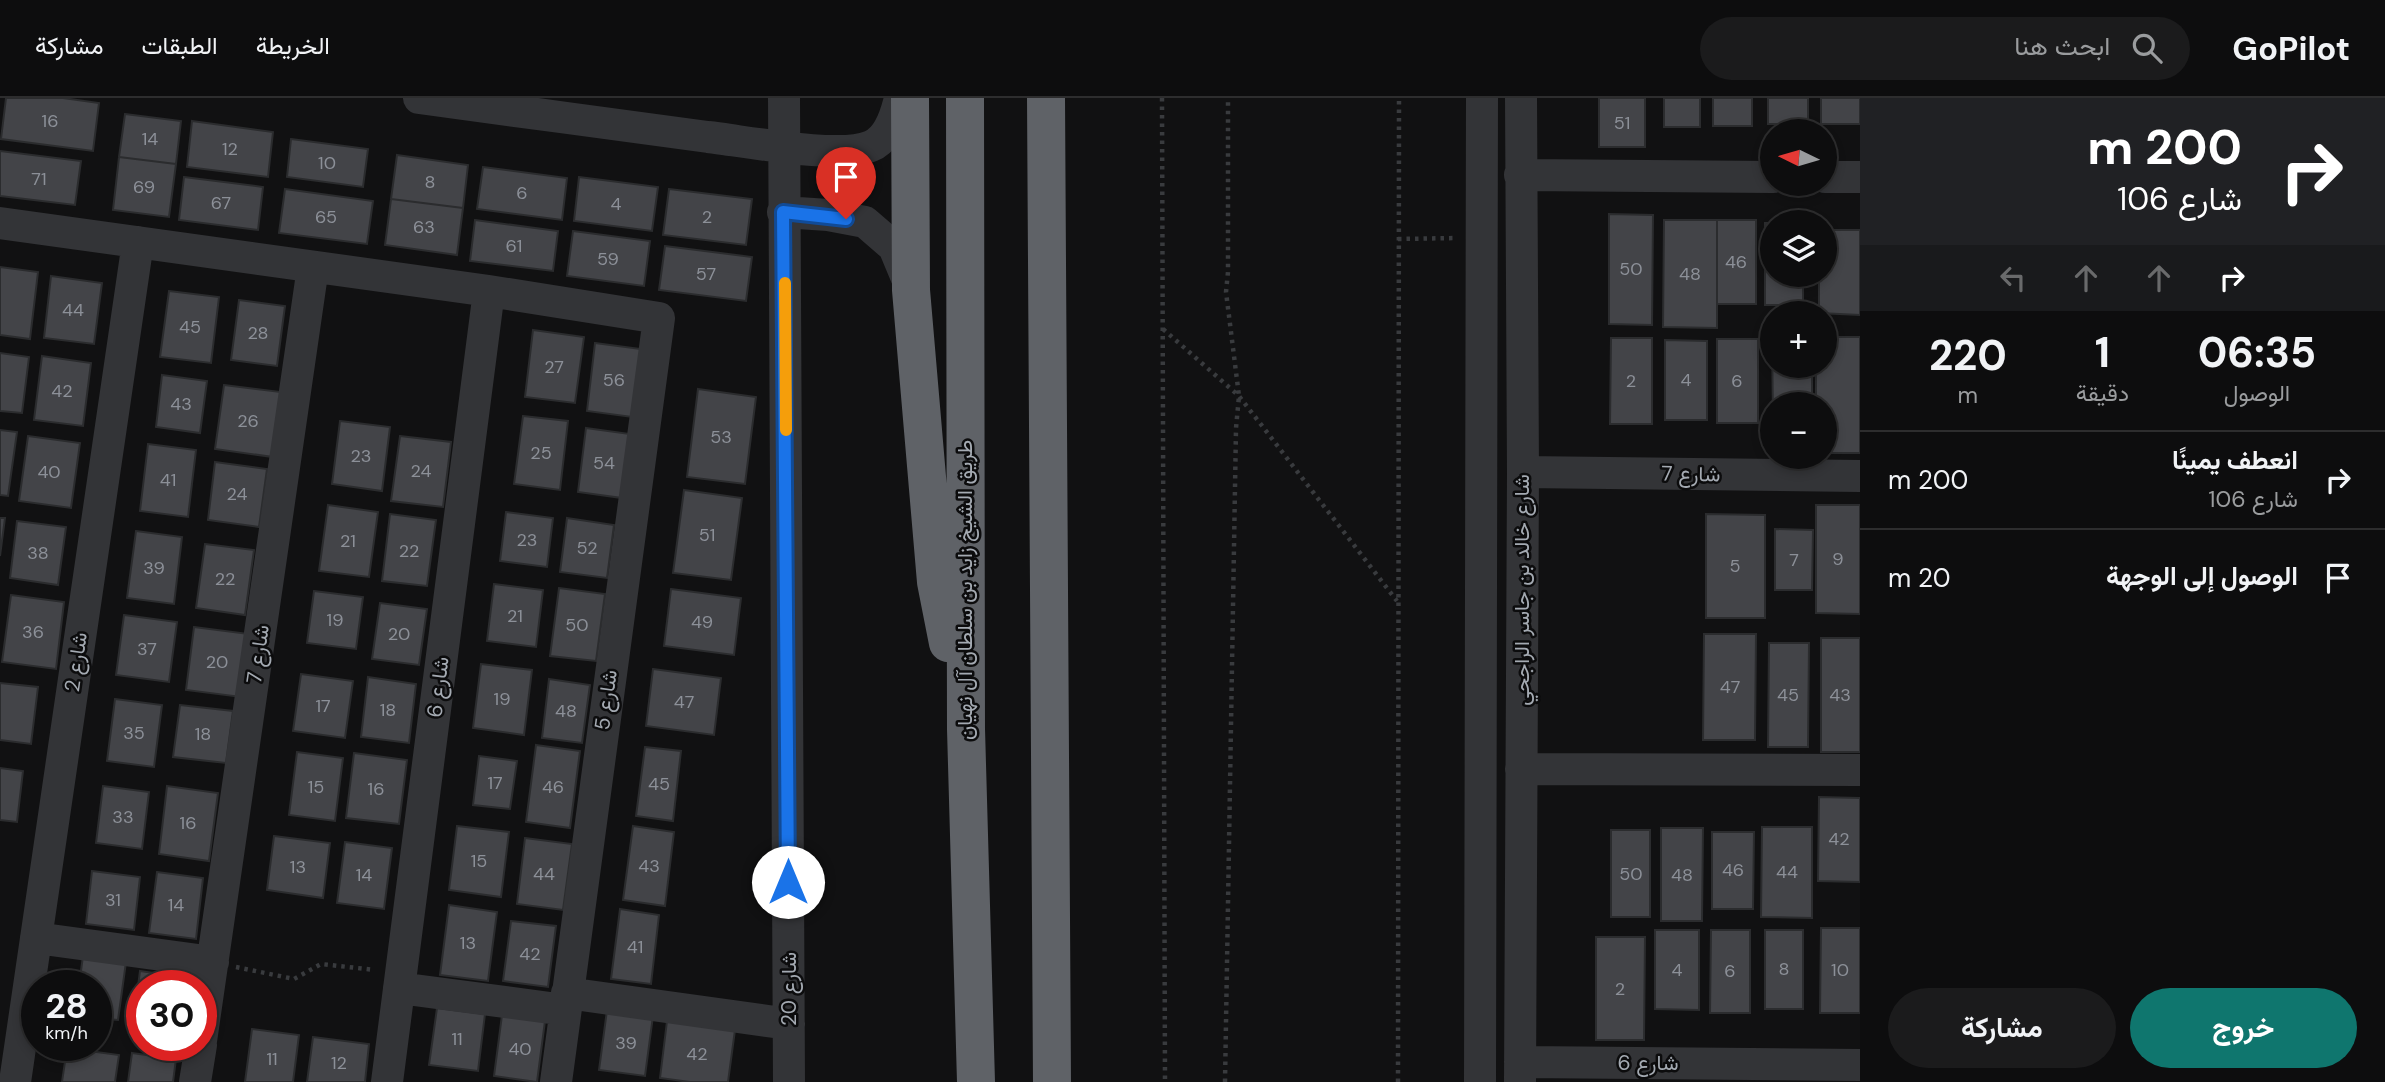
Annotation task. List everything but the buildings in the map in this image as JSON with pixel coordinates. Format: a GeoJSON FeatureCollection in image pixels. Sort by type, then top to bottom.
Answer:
{"type":"FeatureCollection","features":[{"type":"Feature","properties":{"kind":"highway"},"geometry":{"type":"LineString","coordinates":[[910,98],[911,290],[936,582],[965,729]]}},
{"type":"Feature","properties":{"kind":"highway","name":"طريق الشيخ زايد بن سلطان آل نهيان"},"geometry":{"type":"LineString","coordinates":[[965,98],[965,729],[976,1082]]}},
{"type":"Feature","properties":{"kind":"highway"},"geometry":{"type":"LineString","coordinates":[[1046,98],[1052,1082]]}},
{"type":"Feature","properties":{"kind":"street"},"geometry":{"type":"LineString","coordinates":[[419,98],[784,147],[845,152],[869,148],[879,142],[888,131],[900,98]]}},
{"type":"Feature","properties":{"kind":"street","name":"شارع 20"},"geometry":{"type":"LineString","coordinates":[[784,98],[789,1082]]}},
{"type":"Feature","properties":{"kind":"street","name":"شارع خالد بن جاسر الراجحي"},"geometry":{"type":"LineString","coordinates":[[1480,1082],[1482,98]]}},
{"type":"Feature","properties":{"kind":"street","name":"شارع خالد بن جاسر الراجحي"},"geometry":{"type":"LineString","coordinates":[[1520,1072],[1523,472],[1521,98]]}},
{"type":"Feature","properties":{"kind":"street"},"geometry":{"type":"LineString","coordinates":[[1520,175],[1760,177]]}},
{"type":"Feature","properties":{"kind":"street"},"geometry":{"type":"LineString","coordinates":[[1838,177],[1860,177]]}},
{"type":"Feature","properties":{"kind":"street"},"geometry":{"type":"LineString","coordinates":[[783,212],[828,215],[865,222],[894,247],[911,290]]}},
{"type":"Feature","properties":{"kind":"street"},"geometry":{"type":"LineString","coordinates":[[0,223],[489,291]]}},
{"type":"Feature","properties":{"kind":"street","name":"شارع 2"},"geometry":{"type":"LineString","coordinates":[[15,1082],[138,242]]}},
{"type":"Feature","properties":{"kind":"street","name":"شارع 7"},"geometry":{"type":"LineString","coordinates":[[212,970],[313,267]]}},
{"type":"Feature","properties":{"kind":"street","name":"شارع 5"},"geometry":{"type":"LineString","coordinates":[[489,291],[659,318],[556,1082]]}},
{"type":"Feature","properties":{"kind":"street","name":"شارع 6"},"geometry":{"type":"LineString","coordinates":[[387,1082],[489,291]]}},
{"type":"Feature","properties":{"kind":"street","name":"شارع 7"},"geometry":{"type":"LineString","coordinates":[[1523,472],[1860,476]]}},
{"type":"Feature","properties":{"kind":"street"},"geometry":{"type":"LineString","coordinates":[[1480,579],[1488,589],[1499,593],[1512,592],[1522,584]]}},
{"type":"Feature","properties":{"kind":"street"},"geometry":{"type":"LineString","coordinates":[[1481,652],[1490,646],[1508,646],[1522,652]]}},
{"type":"Feature","properties":{"kind":"street"},"geometry":{"type":"LineString","coordinates":[[1521,769],[1860,770]]}},
{"type":"Feature","properties":{"kind":"street"},"geometry":{"type":"LineString","coordinates":[[36,938],[213,962]]}},
{"type":"Feature","properties":{"kind":"street"},"geometry":{"type":"LineString","coordinates":[[400,980],[566,1001],[789,1024]]}},
{"type":"Feature","properties":{"kind":"street","name":"شارع 7"},"geometry":{"type":"LineString","coordinates":[[195,1082],[198,1061]]}},
{"type":"Feature","properties":{"kind":"street","name":"شارع 6"},"geometry":{"type":"LineString","coordinates":[[1520,1072],[1860,1065]]}},
{"type":"Feature","properties":{"kind":"path"},"geometry":{"type":"LineString","coordinates":[[1162,98],[1166,1082]]}},
{"type":"Feature","properties":{"kind":"path"},"geometry":{"type":"LineString","coordinates":[[1225,1082],[1236,428],[1239,397],[1226,292],[1228,98]]}},
{"type":"Feature","properties":{"kind":"path"},"geometry":{"type":"LineString","coordinates":[[1398,1082],[1399,98]]}},
{"type":"Feature","properties":{"kind":"path"},"geometry":{"type":"LineString","coordinates":[[1398,239],[1482,237]]}},
{"type":"Feature","properties":{"kind":"path"},"geometry":{"type":"LineString","coordinates":[[1163,329],[1239,397],[1398,602]]}},
{"type":"Feature","properties":{"kind":"path"},"geometry":{"type":"LineString","coordinates":[[213,962],[294,979],[321,964],[400,980]]}},
{"type":"Feature","properties":{"kind":"slow traffic"},"geometry":{"type":"LineString","coordinates":[[785,283],[786,430]]}},
{"type":"Feature","properties":{"kind":"route"},"geometry":{"type":"LineString","coordinates":[[788,882],[786,331],[783,212],[846,219]]}}]}
